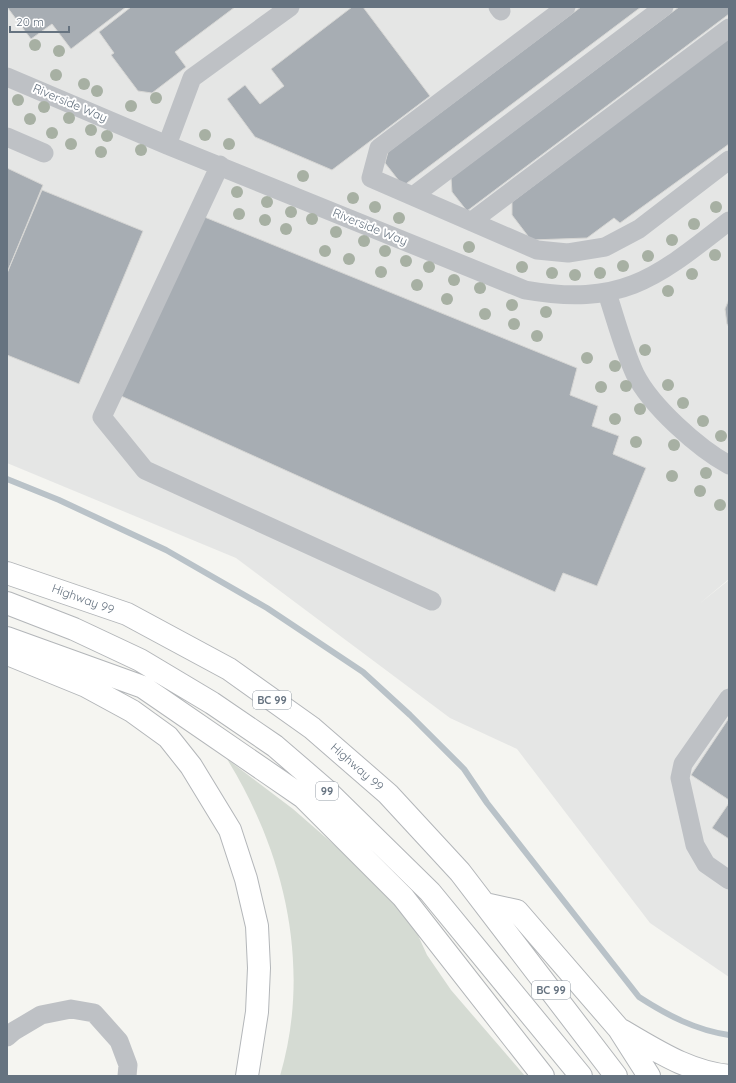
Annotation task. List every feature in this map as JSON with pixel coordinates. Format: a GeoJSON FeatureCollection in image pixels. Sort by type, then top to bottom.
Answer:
{"type":"FeatureCollection","features":[{"type":"Feature","properties":{"kind":"highway","name":"Highway 99"},"geometry":{"type":"LineString","coordinates":[[7,573],[127,614],[229,669],[312,728],[388,794],[460,872],[616,1076]]}},
{"type":"Feature","properties":{"kind":"highway","name":"99"},"geometry":{"type":"LineString","coordinates":[[7,603],[74,629],[140,660],[212,703],[275,746],[326,790],[430,892],[578,1074]]}},
{"type":"Feature","properties":{"kind":"highway"},"geometry":{"type":"LineString","coordinates":[[7,638],[143,687],[303,797],[403,897],[543,1076]]}},
{"type":"Feature","properties":{"kind":"highway"},"geometry":{"type":"LineString","coordinates":[[7,651],[10,655],[86,686],[132,711],[168,737],[191,766],[230,830],[246,879],[257,926],[259,968],[257,1012],[247,1076]]}},
{"type":"Feature","properties":{"kind":"highway"},"geometry":{"type":"LineString","coordinates":[[485,904],[517,911],[619,1029],[649,1076]]}},
{"type":"Feature","properties":{"kind":"highway"},"geometry":{"type":"LineString","coordinates":[[619,1029],[682,1065],[715,1074],[729,1076]]}},
{"type":"Feature","properties":{"kind":"street"},"geometry":{"type":"LineString","coordinates":[[167,144],[192,78],[290,7]]}},
{"type":"Feature","properties":{"kind":"street"},"geometry":{"type":"LineString","coordinates":[[566,7],[379,148],[371,178],[537,250],[568,253],[605,247],[639,229],[729,160]]}},
{"type":"Feature","properties":{"kind":"street"},"geometry":{"type":"LineString","coordinates":[[413,196],[664,7]]}},
{"type":"Feature","properties":{"kind":"street"},"geometry":{"type":"LineString","coordinates":[[472,221],[729,28]]}},
{"type":"Feature","properties":{"kind":"street","name":"Riverside Way"},"geometry":{"type":"LineString","coordinates":[[7,76],[167,144],[526,290],[549,294],[576,295],[607,293],[631,287],[655,275],[681,258],[729,221]]}},
{"type":"Feature","properties":{"kind":"street"},"geometry":{"type":"LineString","coordinates":[[7,137],[44,153]]}},
{"type":"Feature","properties":{"kind":"street"},"geometry":{"type":"LineString","coordinates":[[220,165],[102,417],[145,470],[432,601]]}},
{"type":"Feature","properties":{"kind":"street"},"geometry":{"type":"LineString","coordinates":[[607,293],[624,347],[636,375],[653,399],[675,423],[710,453],[729,465]]}},
{"type":"Feature","properties":{"kind":"street"},"geometry":{"type":"LineString","coordinates":[[729,698],[683,764],[680,778],[695,845],[706,864],[729,880]]}},
{"type":"Feature","properties":{"kind":"street"},"geometry":{"type":"LineString","coordinates":[[7,1037],[14,1031],[41,1016],[71,1009],[94,1013],[119,1040],[128,1065],[127,1076]]}},
{"type":"Feature","properties":{"kind":"shaded area"},"geometry":{"type":"Polygon","coordinates":[[[7,7],[729,7],[729,579],[699,604],[729,580],[729,977],[650,923],[517,749],[450,718],[236,558],[7,463],[7,7]]]}},
{"type":"Feature","properties":{"kind":"shaded area"},"geometry":{"type":"Polygon","coordinates":[[[227,759],[293,809],[355,863],[384,892],[412,922],[427,955],[451,990],[525,1076],[280,1076],[289,1035],[293,994],[293,953],[287,912],[278,872],[264,833],[247,795],[227,759]]]}},
{"type":"Feature","properties":{"kind":"building"},"geometry":{"type":"Polygon","coordinates":[[[7,7],[126,7],[71,49],[52,24],[31,39],[7,7]]]}},
{"type":"Feature","properties":{"kind":"building"},"geometry":{"type":"Polygon","coordinates":[[[131,7],[235,7],[175,52],[186,67],[152,93],[138,91],[111,55],[114,53],[99,32],[131,7]]]}},
{"type":"Feature","properties":{"kind":"building"},"geometry":{"type":"Polygon","coordinates":[[[352,7],[363,7],[430,96],[332,170],[255,137],[227,99],[245,85],[260,104],[284,86],[271,69],[352,7]]]}},
{"type":"Feature","properties":{"kind":"building"},"geometry":{"type":"Polygon","coordinates":[[[581,7],[641,7],[403,186],[385,163],[388,152],[581,7]]]}},
{"type":"Feature","properties":{"kind":"building"},"geometry":{"type":"Polygon","coordinates":[[[679,7],[729,7],[729,14],[467,211],[452,192],[451,178],[679,7]]]}},
{"type":"Feature","properties":{"kind":"building"},"geometry":{"type":"Polygon","coordinates":[[[729,38],[729,144],[620,223],[614,218],[587,238],[531,240],[512,215],[512,202],[729,38]]]}},
{"type":"Feature","properties":{"kind":"building"},"geometry":{"type":"Polygon","coordinates":[[[7,168],[43,185],[7,273],[7,168]]]}},
{"type":"Feature","properties":{"kind":"building"},"geometry":{"type":"Polygon","coordinates":[[[42,190],[143,231],[79,384],[7,355],[7,273],[42,190]]]}},
{"type":"Feature","properties":{"kind":"building"},"geometry":{"type":"Polygon","coordinates":[[[202,216],[577,368],[570,395],[598,406],[592,426],[619,436],[613,454],[646,468],[597,586],[563,573],[555,592],[121,396],[202,216]]]}},
{"type":"Feature","properties":{"kind":"building"},"geometry":{"type":"Polygon","coordinates":[[[729,299],[729,327],[727,324],[725,309],[729,299]]]}},
{"type":"Feature","properties":{"kind":"building"},"geometry":{"type":"Polygon","coordinates":[[[729,718],[729,800],[691,775],[729,718]]]}},
{"type":"Feature","properties":{"kind":"building"},"geometry":{"type":"Polygon","coordinates":[[[729,803],[729,839],[712,828],[729,803]]]}},
{"type":"Feature","properties":{"kind":"waterway"},"geometry":{"type":"LineString","coordinates":[[7,479],[59,500],[166,550],[267,608],[363,672],[410,715],[464,769],[487,803],[639,997],[660,1010],[693,1026],[729,1035]]}}]}
